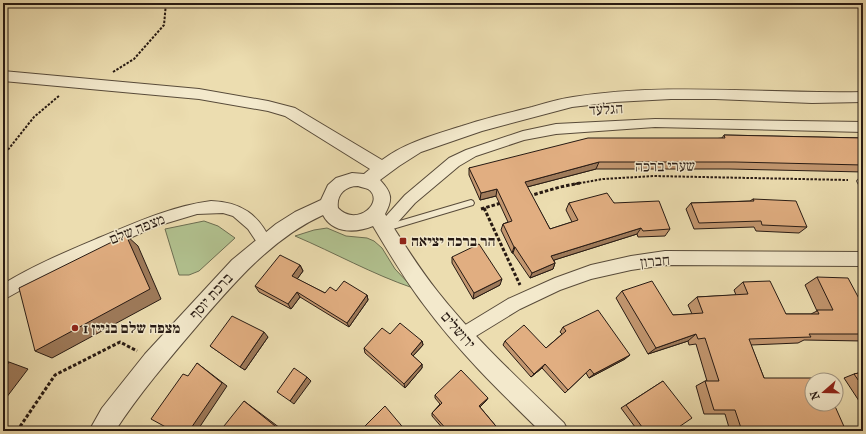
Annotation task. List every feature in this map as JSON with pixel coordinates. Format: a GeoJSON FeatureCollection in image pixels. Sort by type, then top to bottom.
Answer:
{"type":"FeatureCollection","features":[{"type":"Feature","properties":{"kind":"street"},"geometry":{"type":"LineString","coordinates":[[3,76],[199,94],[268,106],[290,112],[383,169]]}},
{"type":"Feature","properties":{"kind":"street"},"geometry":{"type":"LineString","coordinates":[[368,180],[393,161],[415,148],[464,130],[580,100],[671,94],[715,94],[812,98],[863,97]]}},
{"type":"Feature","properties":{"kind":"street","name":"הגלעד"},"geometry":{"type":"LineString","coordinates":[[380,222],[454,162],[471,153],[523,136],[556,129],[655,123],[863,127]]}},
{"type":"Feature","properties":{"kind":"street"},"geometry":{"type":"LineString","coordinates":[[349,180],[368,180],[375,184],[382,192],[383,200],[380,222],[351,223],[342,221],[331,212],[328,204],[334,189],[340,184],[349,180]]}},
{"type":"Feature","properties":{"kind":"street","name":"ברכת יוסף"},"geometry":{"type":"LineString","coordinates":[[101,431],[120,402],[234,270],[265,243],[299,218],[328,204]]}},
{"type":"Feature","properties":{"kind":"street","name":"מצפה שלם"},"geometry":{"type":"LineString","coordinates":[[3,292],[49,266],[161,218],[197,209],[223,207],[242,213],[251,220],[265,243]]}},
{"type":"Feature","properties":{"kind":"street","name":"ירושלים"},"geometry":{"type":"LineString","coordinates":[[380,222],[432,300],[482,358],[556,431]]}},
{"type":"Feature","properties":{"kind":"street","name":"חברון"},"geometry":{"type":"LineString","coordinates":[[463,336],[514,304],[555,285],[591,272],[631,263],[665,258],[863,260]]}},
{"type":"Feature","properties":{"kind":"lane"},"geometry":{"type":"LineString","coordinates":[[380,222],[471,203]]}},
{"type":"Feature","properties":{"kind":"path"},"geometry":{"type":"LineString","coordinates":[[93,85],[134,59],[164,25],[166,3]]}},
{"type":"Feature","properties":{"kind":"path"},"geometry":{"type":"LineString","coordinates":[[3,156],[34,117],[74,83]]}},
{"type":"Feature","properties":{"kind":"path","name":"שערי ברכה"},"geometry":{"type":"LineString","coordinates":[[522,198],[560,187],[603,180],[654,176],[862,183]]}},
{"type":"Feature","properties":{"kind":"path"},"geometry":{"type":"LineString","coordinates":[[479,210],[507,202]]}},
{"type":"Feature","properties":{"kind":"path"},"geometry":{"type":"LineString","coordinates":[[484,208],[526,298]]}},
{"type":"Feature","properties":{"kind":"path"},"geometry":{"type":"LineString","coordinates":[[17,431],[55,375],[120,342],[155,360]]}},
{"type":"Feature","properties":{"kind":"green space"},"geometry":{"type":"Polygon","coordinates":[[[204,221],[218,226],[235,238],[199,271],[189,275],[179,275],[165,229],[204,221]]]}},
{"type":"Feature","properties":{"kind":"green space"},"geometry":{"type":"Polygon","coordinates":[[[327,228],[346,236],[367,238],[374,241],[382,248],[395,269],[413,288],[295,236],[314,230],[327,228]]]}},
{"type":"Feature","properties":{"kind":"building"},"geometry":{"type":"Polygon","coordinates":[[[724,135],[863,138],[863,165],[735,162],[599,162],[525,182],[550,229],[578,220],[569,203],[607,193],[614,203],[659,201],[670,229],[643,231],[641,228],[551,256],[555,263],[532,273],[514,247],[503,224],[512,221],[497,189],[481,193],[469,168],[588,138],[725,138],[724,135]]]}},
{"type":"Feature","properties":{"kind":"building"},"geometry":{"type":"Polygon","coordinates":[[[753,199],[796,201],[807,227],[762,225],[761,221],[699,223],[691,203],[754,201],[753,199]]]}},
{"type":"Feature","properties":{"kind":"building","name":"מצפה שלם בניין 1"},"geometry":{"type":"Polygon","coordinates":[[[126,235],[150,289],[35,351],[19,288],[126,235]]]}},
{"type":"Feature","properties":{"kind":"building"},"geometry":{"type":"Polygon","coordinates":[[[479,244],[502,279],[474,293],[452,257],[479,244]]]}},
{"type":"Feature","properties":{"kind":"building"},"geometry":{"type":"Polygon","coordinates":[[[280,255],[300,265],[292,276],[325,293],[330,287],[336,291],[344,281],[367,295],[347,323],[297,292],[288,304],[255,286],[280,255]]]}},
{"type":"Feature","properties":{"kind":"building"},"geometry":{"type":"Polygon","coordinates":[[[817,277],[848,278],[863,306],[863,334],[809,334],[811,337],[749,339],[764,378],[804,378],[804,412],[838,412],[846,431],[742,431],[735,410],[714,410],[705,381],[719,381],[705,338],[698,339],[696,334],[656,348],[622,291],[652,281],[673,315],[703,313],[697,297],[748,294],[743,282],[770,281],[786,314],[819,314],[817,310],[833,310],[817,277]]]}},
{"type":"Feature","properties":{"kind":"building"},"geometry":{"type":"Polygon","coordinates":[[[598,310],[630,355],[594,374],[590,369],[568,390],[545,364],[534,374],[505,341],[524,325],[546,348],[566,331],[563,327],[598,310]]]}},
{"type":"Feature","properties":{"kind":"building"},"geometry":{"type":"Polygon","coordinates":[[[232,316],[264,332],[240,367],[210,346],[232,316]]]}},
{"type":"Feature","properties":{"kind":"building"},"geometry":{"type":"Polygon","coordinates":[[[400,323],[422,341],[411,354],[422,364],[404,384],[364,348],[382,328],[390,334],[400,323]]]}},
{"type":"Feature","properties":{"kind":"building"},"geometry":{"type":"Polygon","coordinates":[[[3,360],[9,362],[3,370],[3,360]]]}},
{"type":"Feature","properties":{"kind":"building"},"geometry":{"type":"Polygon","coordinates":[[[197,363],[222,383],[189,431],[173,431],[151,419],[183,374],[188,376],[197,363]]]}},
{"type":"Feature","properties":{"kind":"building"},"geometry":{"type":"Polygon","coordinates":[[[294,368],[307,377],[290,401],[277,392],[294,368]]]}},
{"type":"Feature","properties":{"kind":"building"},"geometry":{"type":"Polygon","coordinates":[[[461,370],[488,398],[479,406],[500,431],[448,431],[432,413],[442,403],[435,395],[461,370]]]}},
{"type":"Feature","properties":{"kind":"building"},"geometry":{"type":"Polygon","coordinates":[[[863,372],[863,387],[854,374],[863,372]]]}},
{"type":"Feature","properties":{"kind":"building"},"geometry":{"type":"Polygon","coordinates":[[[663,381],[692,418],[673,431],[645,431],[626,405],[663,381]]]}},
{"type":"Feature","properties":{"kind":"building"},"geometry":{"type":"Polygon","coordinates":[[[244,401],[275,426],[271,431],[220,431],[244,401]]]}},
{"type":"Feature","properties":{"kind":"building"},"geometry":{"type":"Polygon","coordinates":[[[385,406],[406,431],[360,431],[385,406]]]}},
{"type":"Feature","properties":{"kind":"place","name":"הר ברכה יציאה"},"geometry":{"type":"Point","coordinates":[403,241]}},
{"type":"Feature","properties":{"kind":"place","name":"מצפה שלם בניין 1"},"geometry":{"type":"Point","coordinates":[75,328]}}]}
